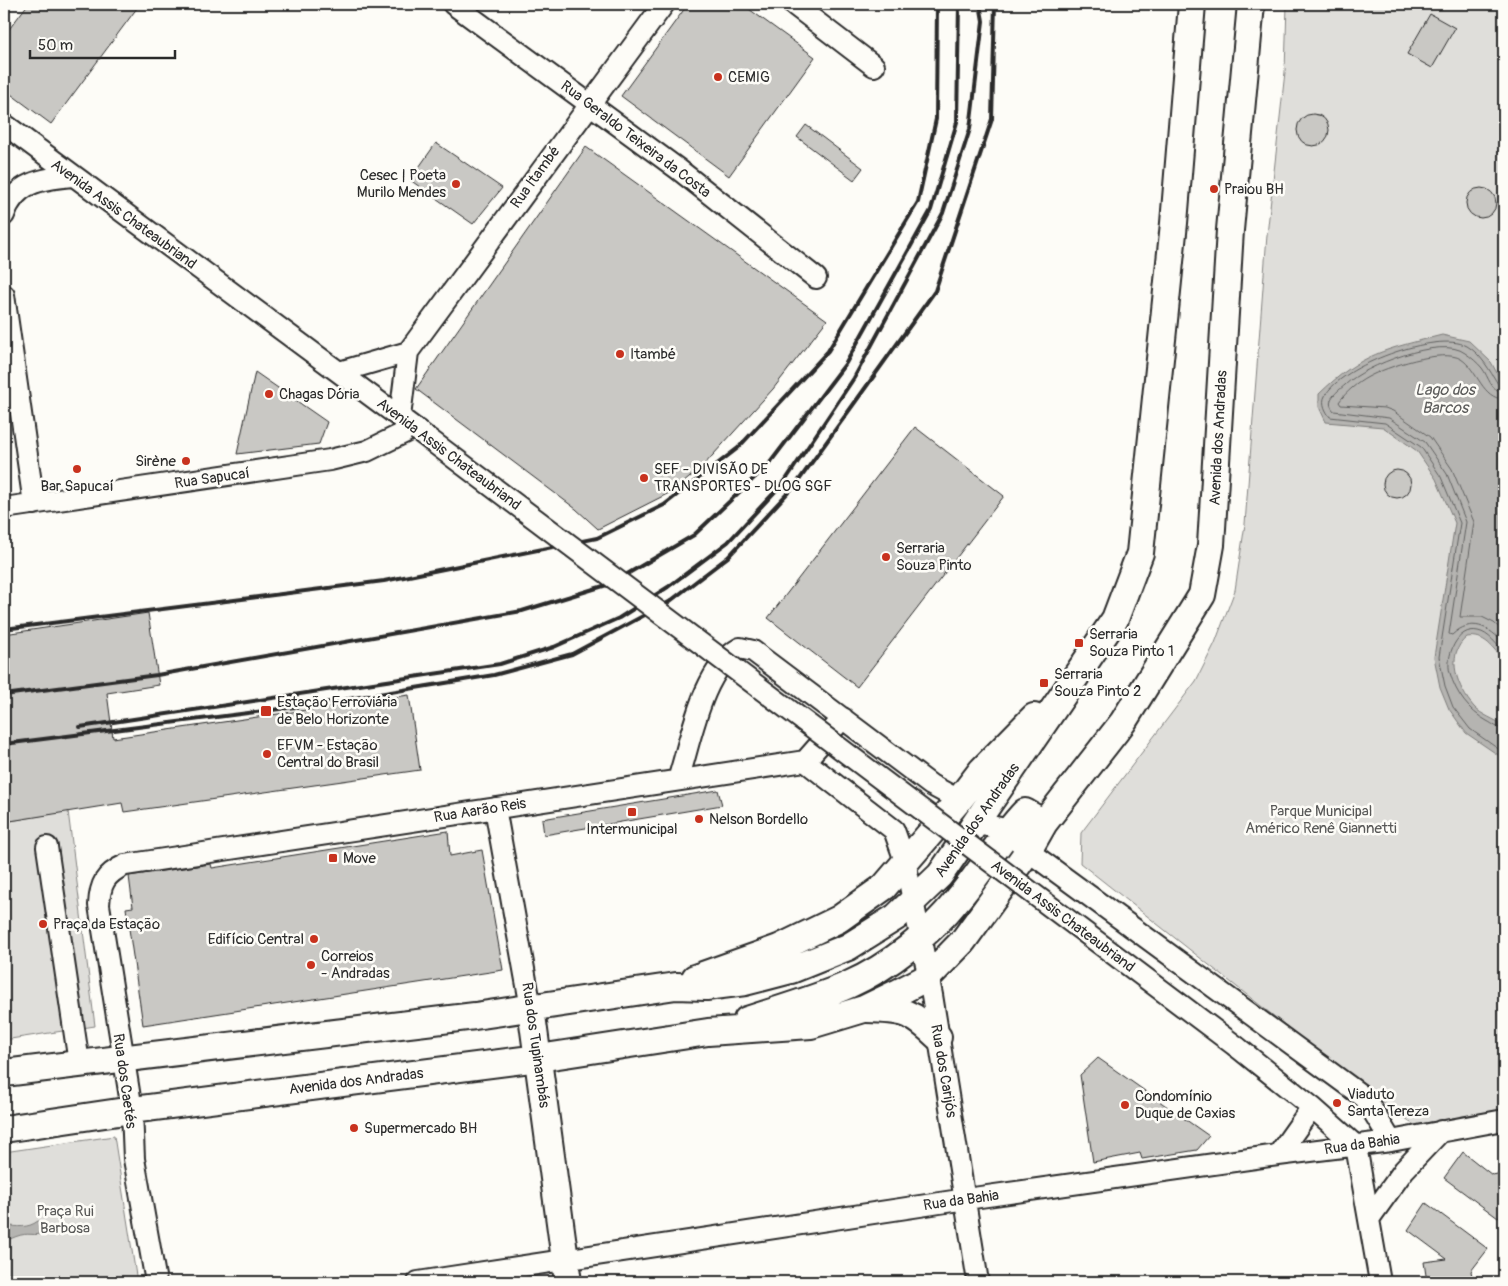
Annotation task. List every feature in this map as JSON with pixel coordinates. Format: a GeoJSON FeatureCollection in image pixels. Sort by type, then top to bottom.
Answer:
{"type":"FeatureCollection","features":[{"type":"Feature","properties":{"kind":"main road","name":"Avenida dos Andradas"},"geometry":{"type":"LineString","coordinates":[[4,1073],[531,1008],[676,986],[706,987],[745,982],[791,970],[848,947],[896,917],[940,875],[1115,619],[1140,553],[1174,223],[1192,4]]}},
{"type":"Feature","properties":{"kind":"main road","name":"Avenida dos Andradas"},"geometry":{"type":"LineString","coordinates":[[708,1032],[848,985],[884,965],[921,937],[958,900],[1026,822],[1122,722],[1202,596],[1211,545],[1230,230],[1251,4]]}},
{"type":"Feature","properties":{"kind":"main road","name":"Avenida dos Andradas"},"geometry":{"type":"LineString","coordinates":[[676,986],[779,948],[839,919],[884,887],[959,800],[982,770],[1080,670]]}},
{"type":"Feature","properties":{"kind":"main road"},"geometry":{"type":"LineString","coordinates":[[959,800],[981,816],[1008,805],[1026,822]]}},
{"type":"Feature","properties":{"kind":"main road","name":"Avenida dos Andradas"},"geometry":{"type":"LineString","coordinates":[[4,1129],[132,1110],[539,1058],[708,1032],[811,1025],[864,1009],[928,977],[963,941],[1028,851],[1026,822]]}},
{"type":"Feature","properties":{"kind":"main road","name":"Rua dos Tupinambás"},"geometry":{"type":"LineString","coordinates":[[531,1008],[566,1270]]}},
{"type":"Feature","properties":{"kind":"main road"},"geometry":{"type":"LineString","coordinates":[[864,1009],[900,1010],[920,1020],[938,1037]]}},
{"type":"Feature","properties":{"kind":"street","name":"Rua Geraldo Teixeira da Costa"},"geometry":{"type":"LineString","coordinates":[[453,4],[678,169],[816,278]]}},
{"type":"Feature","properties":{"kind":"street","name":"Rua Itambé"},"geometry":{"type":"LineString","coordinates":[[410,425],[408,352],[664,4]]}},
{"type":"Feature","properties":{"kind":"street"},"geometry":{"type":"LineString","coordinates":[[793,4],[874,66]]}},
{"type":"Feature","properties":{"kind":"street","name":"Avenida Assis Chateaubriand"},"geometry":{"type":"LineString","coordinates":[[4,124],[410,425],[1237,1048],[1312,1107],[1356,1146]]}},
{"type":"Feature","properties":{"kind":"street"},"geometry":{"type":"LineString","coordinates":[[4,215],[18,190],[43,179],[72,176]]}},
{"type":"Feature","properties":{"kind":"street"},"geometry":{"type":"LineString","coordinates":[[4,295],[34,504]]}},
{"type":"Feature","properties":{"kind":"street"},"geometry":{"type":"LineString","coordinates":[[339,372],[408,352]]}},
{"type":"Feature","properties":{"kind":"street","name":"Rua Sapucaí"},"geometry":{"type":"LineString","coordinates":[[4,508],[330,460],[367,451],[410,425]]}},
{"type":"Feature","properties":{"kind":"street"},"geometry":{"type":"LineString","coordinates":[[678,780],[707,687],[730,654],[740,648],[753,651],[931,785],[959,800]]}},
{"type":"Feature","properties":{"kind":"street"},"geometry":{"type":"LineString","coordinates":[[843,718],[805,761],[894,830],[905,861]]}},
{"type":"Feature","properties":{"kind":"street","name":"Rua Aarão Reis"},"geometry":{"type":"LineString","coordinates":[[104,880],[112,871],[125,866],[805,761]]}},
{"type":"Feature","properties":{"kind":"street","name":"Rua dos Tupinambás"},"geometry":{"type":"LineString","coordinates":[[495,808],[531,1008]]}},
{"type":"Feature","properties":{"kind":"street"},"geometry":{"type":"LineString","coordinates":[[47,847],[79,1063]]}},
{"type":"Feature","properties":{"kind":"street","name":"Avenida Assis Chateaubriand"},"geometry":{"type":"LineString","coordinates":[[1028,851],[1365,1098],[1391,1141]]}},
{"type":"Feature","properties":{"kind":"street","name":"Rua dos Carijós"},"geometry":{"type":"LineString","coordinates":[[905,861],[928,977],[966,1199],[978,1282]]}},
{"type":"Feature","properties":{"kind":"street","name":"Rua dos Caetés"},"geometry":{"type":"LineString","coordinates":[[104,880],[99,905],[132,1110],[134,1159],[156,1282]]}},
{"type":"Feature","properties":{"kind":"street"},"geometry":{"type":"LineString","coordinates":[[1365,1098],[1367,1114],[1365,1129],[1356,1146],[1380,1282]]}},
{"type":"Feature","properties":{"kind":"street"},"geometry":{"type":"LineString","coordinates":[[1278,1155],[1312,1107]]}},
{"type":"Feature","properties":{"kind":"street","name":"Rua da Bahia"},"geometry":{"type":"LineString","coordinates":[[418,1282],[566,1270],[966,1199],[1391,1141],[1441,1130],[1504,1120]]}},
{"type":"Feature","properties":{"kind":"street"},"geometry":{"type":"LineString","coordinates":[[1369,1219],[1404,1170],[1441,1130]]}},
{"type":"Feature","properties":{"kind":"green space","name":"Parque Municipal Américo Renê Giannetti"},"geometry":{"type":"Polygon","coordinates":[[[1287,4],[1504,4],[1504,1109],[1414,1125],[1080,863],[1081,833],[1196,681],[1215,643],[1235,590],[1245,524],[1267,235],[1285,72],[1287,4]]]}},
{"type":"Feature","properties":{"kind":"green space","name":"Praça da Estação"},"geometry":{"type":"Polygon","coordinates":[[[68,811],[95,1026],[4,1040],[4,822],[68,811]]]}},
{"type":"Feature","properties":{"kind":"green space","name":"Praça Rui Barbosa"},"geometry":{"type":"Polygon","coordinates":[[[114,1136],[137,1282],[4,1282],[4,1152],[114,1136]]]}},
{"type":"Feature","properties":{"kind":"water","name":"Lago dos Barcos"},"geometry":{"type":"Polygon","coordinates":[[[1442,335],[1469,341],[1491,362],[1504,386],[1504,661],[1484,640],[1467,637],[1460,644],[1455,662],[1459,682],[1468,700],[1477,710],[1504,726],[1504,759],[1466,733],[1449,709],[1440,687],[1434,657],[1455,523],[1436,479],[1417,451],[1383,427],[1326,422],[1319,407],[1319,394],[1348,369],[1376,354],[1405,344],[1442,335]]]}},
{"type":"Feature","properties":{"kind":"water"},"geometry":{"type":"Polygon","coordinates":[[[38,1221],[47,1225],[44,1234],[24,1234],[10,1239],[4,1237],[4,1228],[6,1226],[26,1226],[38,1221]]]}},
{"type":"Feature","properties":{"kind":"building"},"geometry":{"type":"Polygon","coordinates":[[[28,4],[140,4],[51,124],[4,89],[4,36],[28,4]]]}},
{"type":"Feature","properties":{"kind":"building","name":"CEMIG"},"geometry":{"type":"Polygon","coordinates":[[[688,4],[742,4],[815,57],[729,176],[621,96],[688,4]]]}},
{"type":"Feature","properties":{"kind":"building"},"geometry":{"type":"Polygon","coordinates":[[[1430,14],[1455,28],[1432,68],[1407,54],[1430,14]]]}},
{"type":"Feature","properties":{"kind":"building"},"geometry":{"type":"Polygon","coordinates":[[[1313,114],[1319,115],[1324,119],[1328,124],[1328,136],[1324,141],[1319,145],[1313,146],[1307,145],[1302,141],[1298,136],[1297,130],[1298,124],[1302,119],[1307,115],[1313,114]]]}},
{"type":"Feature","properties":{"kind":"building"},"geometry":{"type":"Polygon","coordinates":[[[806,125],[863,168],[854,180],[797,137],[806,125]]]}},
{"type":"Feature","properties":{"kind":"building","name":"Cesec | Poeta Murilo Mendes"},"geometry":{"type":"Polygon","coordinates":[[[436,143],[502,188],[473,224],[410,180],[436,143]]]}},
{"type":"Feature","properties":{"kind":"building","name":"Itambé"},"geometry":{"type":"Polygon","coordinates":[[[586,147],[827,320],[773,389],[703,466],[675,490],[598,529],[576,509],[416,389],[586,147]]]}},
{"type":"Feature","properties":{"kind":"building"},"geometry":{"type":"Polygon","coordinates":[[[1481,188],[1492,192],[1496,203],[1492,214],[1481,218],[1470,214],[1466,203],[1470,192],[1481,188]]]}},
{"type":"Feature","properties":{"kind":"building","name":"Chagas Dória"},"geometry":{"type":"Polygon","coordinates":[[[255,372],[327,422],[319,444],[237,454],[255,372]]]}},
{"type":"Feature","properties":{"kind":"building","name":"Serraria Souza Pinto"},"geometry":{"type":"Polygon","coordinates":[[[915,427],[1004,496],[857,687],[768,618],[915,427]]]}},
{"type":"Feature","properties":{"kind":"building"},"geometry":{"type":"Polygon","coordinates":[[[1397,470],[1407,474],[1411,484],[1407,494],[1397,498],[1387,494],[1383,484],[1387,474],[1397,470]]]}},
{"type":"Feature","properties":{"kind":"building"},"geometry":{"type":"Polygon","coordinates":[[[148,613],[159,685],[107,693],[113,738],[409,695],[420,770],[124,812],[122,803],[4,822],[4,634],[148,613]]]}},
{"type":"Feature","properties":{"kind":"building","name":"Intermunicipal"},"geometry":{"type":"Polygon","coordinates":[[[718,790],[722,805],[544,835],[542,819],[718,790]]]}},
{"type":"Feature","properties":{"kind":"building","name":"Edifício Central"},"geometry":{"type":"Polygon","coordinates":[[[448,831],[450,856],[482,850],[503,970],[143,1025],[126,908],[133,907],[129,876],[211,864],[212,868],[448,831]]]}},
{"type":"Feature","properties":{"kind":"building","name":"Condomínio Duque de Caxias"},"geometry":{"type":"Polygon","coordinates":[[[1098,1058],[1209,1136],[1197,1150],[1142,1159],[1140,1153],[1093,1162],[1080,1075],[1098,1058]]]}},
{"type":"Feature","properties":{"kind":"building"},"geometry":{"type":"Polygon","coordinates":[[[1463,1152],[1492,1175],[1504,1173],[1504,1210],[1498,1218],[1444,1178],[1463,1152]]]}},
{"type":"Feature","properties":{"kind":"building"},"geometry":{"type":"Polygon","coordinates":[[[1426,1203],[1488,1249],[1471,1271],[1473,1282],[1427,1282],[1424,1262],[1447,1259],[1408,1230],[1426,1203]]]}},
{"type":"Feature","properties":{"kind":"railway"},"geometry":{"type":"LineString","coordinates":[[4,629],[384,581],[597,538],[664,505],[738,448],[828,351],[918,202],[936,119],[937,4]]}},
{"type":"Feature","properties":{"kind":"railway"},"geometry":{"type":"LineString","coordinates":[[4,695],[157,675],[522,611],[610,584],[694,535],[769,464],[846,363],[931,210],[957,122],[959,4]]}},
{"type":"Feature","properties":{"kind":"railway"},"geometry":{"type":"LineString","coordinates":[[80,727],[500,664],[554,647],[619,618],[668,587],[728,542],[785,481],[854,378],[943,213],[970,129],[983,21],[980,4]]}},
{"type":"Feature","properties":{"kind":"railway"},"geometry":{"type":"LineString","coordinates":[[4,744],[312,705],[494,675],[572,654],[669,602],[728,557],[797,483],[935,291],[992,119],[995,4]]}},
{"type":"Feature","properties":{"kind":"place","name":"CEMIG"},"geometry":{"type":"Point","coordinates":[718,77]}},
{"type":"Feature","properties":{"kind":"place","name":"Cesec | Poeta Murilo Mendes"},"geometry":{"type":"Point","coordinates":[456,184]}},
{"type":"Feature","properties":{"kind":"place","name":"Praiou BH"},"geometry":{"type":"Point","coordinates":[1214,189]}},
{"type":"Feature","properties":{"kind":"place","name":"Itambé"},"geometry":{"type":"Point","coordinates":[620,354]}},
{"type":"Feature","properties":{"kind":"place","name":"Chagas Dória"},"geometry":{"type":"Point","coordinates":[269,394]}},
{"type":"Feature","properties":{"kind":"place","name":"Sirène"},"geometry":{"type":"Point","coordinates":[186,461]}},
{"type":"Feature","properties":{"kind":"place","name":"Bar Sapucaí"},"geometry":{"type":"Point","coordinates":[77,469]}},
{"type":"Feature","properties":{"kind":"place","name":"SEF - DIVISÃO DE TRANSPORTES - DLOG SGF"},"geometry":{"type":"Point","coordinates":[644,478]}},
{"type":"Feature","properties":{"kind":"place","name":"Serraria Souza Pinto"},"geometry":{"type":"Point","coordinates":[886,557]}},
{"type":"Feature","properties":{"kind":"place","name":"Serraria Souza Pinto 1"},"geometry":{"type":"Point","coordinates":[1079,643]}},
{"type":"Feature","properties":{"kind":"place","name":"Serraria Souza Pinto 2"},"geometry":{"type":"Point","coordinates":[1044,683]}},
{"type":"Feature","properties":{"kind":"place","name":"Estação Ferroviária de Belo Horizonte"},"geometry":{"type":"Point","coordinates":[266,711]}},
{"type":"Feature","properties":{"kind":"place","name":"EFVM - Estação Central do Brasil"},"geometry":{"type":"Point","coordinates":[267,754]}},
{"type":"Feature","properties":{"kind":"place","name":"Intermunicipal"},"geometry":{"type":"Point","coordinates":[632,812]}},
{"type":"Feature","properties":{"kind":"place","name":"Nelson Bordello"},"geometry":{"type":"Point","coordinates":[699,819]}},
{"type":"Feature","properties":{"kind":"place","name":"Move"},"geometry":{"type":"Point","coordinates":[333,858]}},
{"type":"Feature","properties":{"kind":"place","name":"Praça da Estação"},"geometry":{"type":"Point","coordinates":[43,924]}},
{"type":"Feature","properties":{"kind":"place","name":"Edifício Central"},"geometry":{"type":"Point","coordinates":[314,939]}},
{"type":"Feature","properties":{"kind":"place","name":"Correios - Andradas"},"geometry":{"type":"Point","coordinates":[311,965]}},
{"type":"Feature","properties":{"kind":"place","name":"Viaduto Santa Tereza"},"geometry":{"type":"Point","coordinates":[1337,1103]}},
{"type":"Feature","properties":{"kind":"place","name":"Condomínio Duque de Caxias"},"geometry":{"type":"Point","coordinates":[1125,1105]}},
{"type":"Feature","properties":{"kind":"place","name":"Supermercado BH"},"geometry":{"type":"Point","coordinates":[354,1128]}}]}
